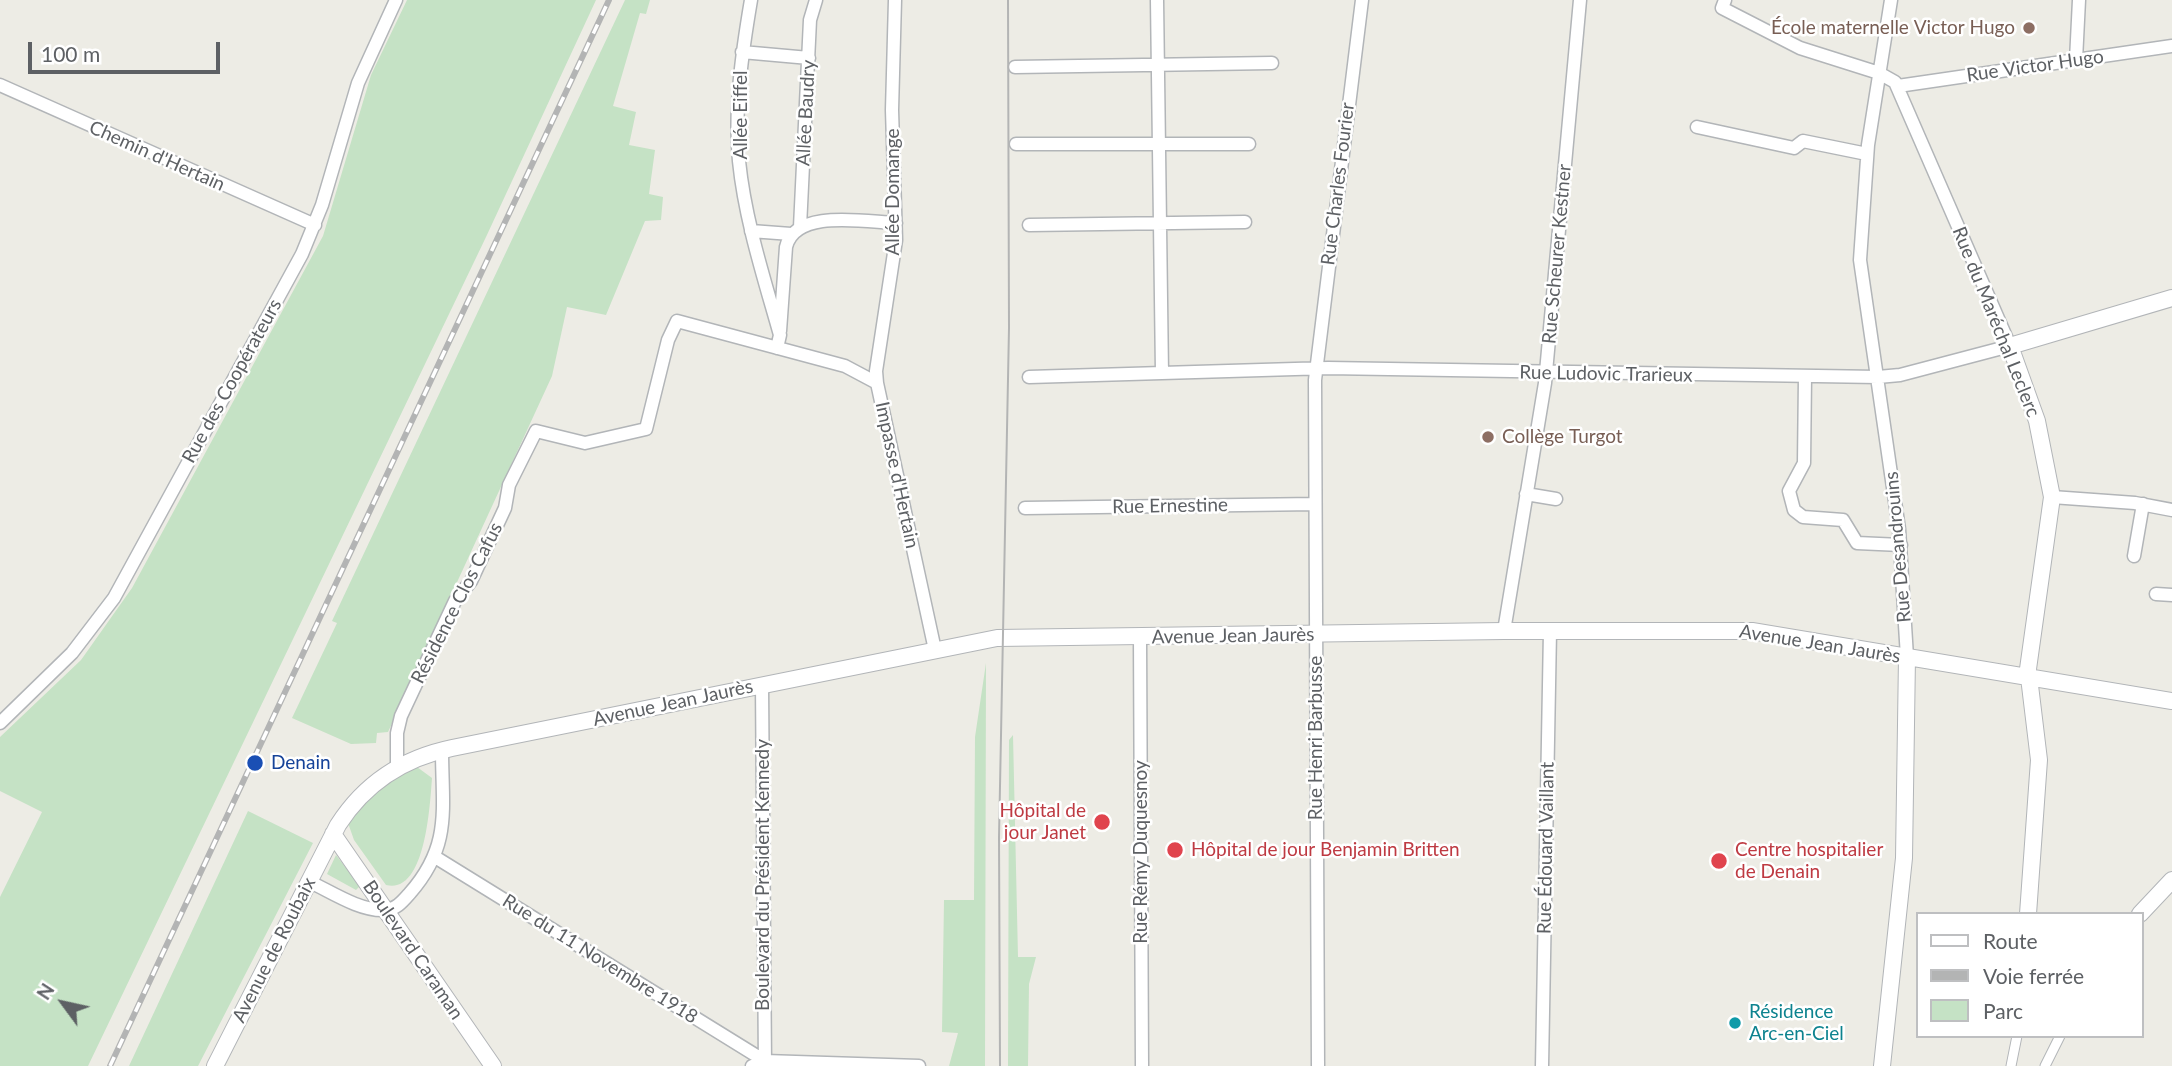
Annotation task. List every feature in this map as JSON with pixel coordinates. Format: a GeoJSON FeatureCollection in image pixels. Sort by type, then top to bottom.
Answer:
{"type":"FeatureCollection","features":[{"type":"Feature","properties":{"kind":"street","name":"Rue des Coopérateurs"},"geometry":{"type":"LineString","coordinates":[[0,723],[77,647],[114,598],[315,225],[358,83],[396,0]]}},
{"type":"Feature","properties":{"kind":"street","name":"Allée Eiffel"},"geometry":{"type":"LineString","coordinates":[[751,0],[742,52],[739,153],[751,230],[778,341]]}},
{"type":"Feature","properties":{"kind":"street","name":"Allée Baudry"},"geometry":{"type":"LineString","coordinates":[[778,341],[786,247],[795,231],[811,14],[816,0]]}},
{"type":"Feature","properties":{"kind":"street","name":"Allée Domange"},"geometry":{"type":"LineString","coordinates":[[877,383],[876,371],[895,250],[892,110],[895,0]]}},
{"type":"Feature","properties":{"kind":"street"},"geometry":{"type":"LineString","coordinates":[[1157,0],[1161,373]]}},
{"type":"Feature","properties":{"kind":"street","name":"Rue Charles Fourier"},"geometry":{"type":"LineString","coordinates":[[1316,369],[1362,0]]}},
{"type":"Feature","properties":{"kind":"street","name":"Rue Scheurer Kestner"},"geometry":{"type":"LineString","coordinates":[[1504,631],[1547,372],[1580,0]]}},
{"type":"Feature","properties":{"kind":"street"},"geometry":{"type":"LineString","coordinates":[[1725,0],[1722,8],[1800,48],[1879,73],[1898,86]]}},
{"type":"Feature","properties":{"kind":"street"},"geometry":{"type":"LineString","coordinates":[[1879,73],[1891,0]]}},
{"type":"Feature","properties":{"kind":"street"},"geometry":{"type":"LineString","coordinates":[[2076,60],[2079,0]]}},
{"type":"Feature","properties":{"kind":"street","name":"Rue Victor Hugo"},"geometry":{"type":"LineString","coordinates":[[1898,86],[2172,46]]}},
{"type":"Feature","properties":{"kind":"street"},"geometry":{"type":"LineString","coordinates":[[742,52],[809,58]]}},
{"type":"Feature","properties":{"kind":"street"},"geometry":{"type":"LineString","coordinates":[[1016,67],[1272,63]]}},
{"type":"Feature","properties":{"kind":"street","name":"Rue Desandrouins"},"geometry":{"type":"LineString","coordinates":[[1879,73],[1867,154],[1860,260],[1901,545],[1907,657],[1904,858],[1882,1066]]}},
{"type":"Feature","properties":{"kind":"street","name":"Chemin d'Hertain"},"geometry":{"type":"LineString","coordinates":[[0,85],[315,225]]}},
{"type":"Feature","properties":{"kind":"street","name":"Rue du Maréchal Leclerc"},"geometry":{"type":"LineString","coordinates":[[1898,86],[2010,346],[2037,421],[2052,497],[2028,677],[2039,760],[2028,912]]}},
{"type":"Feature","properties":{"kind":"street"},"geometry":{"type":"LineString","coordinates":[[1697,127],[1794,148],[1803,141],[1867,154]]}},
{"type":"Feature","properties":{"kind":"street"},"geometry":{"type":"LineString","coordinates":[[1016,144],[1249,144]]}},
{"type":"Feature","properties":{"kind":"street"},"geometry":{"type":"LineString","coordinates":[[751,230],[795,231],[813,221],[896,223]]}},
{"type":"Feature","properties":{"kind":"street"},"geometry":{"type":"LineString","coordinates":[[1029,225],[1245,222]]}},
{"type":"Feature","properties":{"kind":"street","name":"Rue Ludovic Trarieux"},"geometry":{"type":"LineString","coordinates":[[1029,377],[1316,369],[1878,377],[1900,375],[2010,346],[2172,298]]}},
{"type":"Feature","properties":{"kind":"street","name":"Impasse d'Hertain"},"geometry":{"type":"LineString","coordinates":[[646,429],[668,340],[677,321],[778,341],[852,369],[877,383],[935,650]]}},
{"type":"Feature","properties":{"kind":"street","name":"Rue Henri Barbusse"},"geometry":{"type":"LineString","coordinates":[[1316,369],[1318,1066]]}},
{"type":"Feature","properties":{"kind":"street"},"geometry":{"type":"LineString","coordinates":[[1805,377],[1804,463],[1789,491],[1794,510],[1803,517],[1843,520],[1853,539],[1860,544],[1901,545]]}},
{"type":"Feature","properties":{"kind":"street","name":"Résidence Clos Cafus"},"geometry":{"type":"LineString","coordinates":[[397,768],[397,733],[401,716],[455,601],[471,581],[505,508],[509,485],[536,431],[585,443],[646,429]]}},
{"type":"Feature","properties":{"kind":"street"},"geometry":{"type":"LineString","coordinates":[[1526,494],[1556,499]]}},
{"type":"Feature","properties":{"kind":"street"},"geometry":{"type":"LineString","coordinates":[[2052,497],[2143,504],[2172,510]]}},
{"type":"Feature","properties":{"kind":"street","name":"Rue Ernestine"},"geometry":{"type":"LineString","coordinates":[[1025,508],[1315,504]]}},
{"type":"Feature","properties":{"kind":"street"},"geometry":{"type":"LineString","coordinates":[[2134,555],[2143,504]]}},
{"type":"Feature","properties":{"kind":"street"},"geometry":{"type":"LineString","coordinates":[[2156,594],[2172,595]]}},
{"type":"Feature","properties":{"kind":"street","name":"Avenue Jean Jaurès"},"geometry":{"type":"LineString","coordinates":[[333,834],[358,799],[397,768],[442,750],[997,638],[1504,631],[1752,631],[2172,701]]}},
{"type":"Feature","properties":{"kind":"street","name":"Rue Édouard Vaillant"},"geometry":{"type":"LineString","coordinates":[[1542,1066],[1550,631]]}},
{"type":"Feature","properties":{"kind":"street","name":"Rue Rémy Duquesnoy"},"geometry":{"type":"LineString","coordinates":[[1140,637],[1142,1066]]}},
{"type":"Feature","properties":{"kind":"street","name":"Boulevard du Président Kennedy"},"geometry":{"type":"LineString","coordinates":[[760,1064],[762,685]]}},
{"type":"Feature","properties":{"kind":"street"},"geometry":{"type":"LineString","coordinates":[[308,881],[368,907],[387,910],[397,906],[435,857],[442,834],[442,750]]}},
{"type":"Feature","properties":{"kind":"street","name":"Avenue de Roubaix"},"geometry":{"type":"LineString","coordinates":[[215,1066],[333,834]]}},
{"type":"Feature","properties":{"kind":"street","name":"Boulevard Caraman"},"geometry":{"type":"LineString","coordinates":[[333,834],[493,1066]]}},
{"type":"Feature","properties":{"kind":"street","name":"Rue du 11 Novembre 1918"},"geometry":{"type":"LineString","coordinates":[[435,857],[760,1064]]}},
{"type":"Feature","properties":{"kind":"street"},"geometry":{"type":"LineString","coordinates":[[2142,912],[2172,880]]}},
{"type":"Feature","properties":{"kind":"street"},"geometry":{"type":"LineString","coordinates":[[2011,1066],[2017,1038]]}},
{"type":"Feature","properties":{"kind":"street"},"geometry":{"type":"LineString","coordinates":[[2045,1066],[2059,1038]]}},
{"type":"Feature","properties":{"kind":"street"},"geometry":{"type":"LineString","coordinates":[[760,1064],[919,1066]]}},
{"type":"Feature","properties":{"kind":"green space"},"geometry":{"type":"Polygon","coordinates":[[[407,0],[596,0],[486,237],[88,1066],[0,1066],[0,897],[42,812],[0,791],[0,737],[81,660],[132,588],[323,236],[371,75],[407,0]]]}},
{"type":"Feature","properties":{"kind":"green space"},"geometry":{"type":"Polygon","coordinates":[[[625,0],[650,0],[646,14],[640,13],[613,106],[636,112],[629,145],[655,150],[649,194],[663,197],[661,220],[645,221],[606,315],[567,307],[552,376],[388,732],[377,733],[376,743],[351,744],[292,718],[337,623],[332,621],[625,0]]]}},
{"type":"Feature","properties":{"kind":"green space"},"geometry":{"type":"Polygon","coordinates":[[[986,663],[985,1066],[949,1066],[958,1033],[942,1032],[944,900],[974,900],[975,737],[986,663]]]}},
{"type":"Feature","properties":{"kind":"green space"},"geometry":{"type":"Polygon","coordinates":[[[1013,735],[1018,957],[1036,957],[1029,984],[1028,1066],[1008,1066],[1009,740],[1013,735]]]}},
{"type":"Feature","properties":{"kind":"green space"},"geometry":{"type":"Polygon","coordinates":[[[417,767],[432,778],[423,845],[410,876],[399,884],[386,885],[354,840],[348,823],[379,790],[417,767]]]}},
{"type":"Feature","properties":{"kind":"green space"},"geometry":{"type":"Polygon","coordinates":[[[248,811],[313,843],[198,1066],[129,1066],[248,811]]]}},
{"type":"Feature","properties":{"kind":"green space"},"geometry":{"type":"Polygon","coordinates":[[[336,855],[360,886],[356,890],[327,874],[336,855]]]}},
{"type":"Feature","properties":{"kind":"tram line"},"geometry":{"type":"LineString","coordinates":[[1000,1066],[999,837],[1009,328],[1008,0]]}},
{"type":"Feature","properties":{"kind":"railway"},"geometry":{"type":"LineString","coordinates":[[110,1066],[609,0]]}},
{"type":"Feature","properties":{"kind":"place","name":"École maternelle Victor Hugo"},"geometry":{"type":"Point","coordinates":[2029,28]}},
{"type":"Feature","properties":{"kind":"place","name":"Collège Turgot"},"geometry":{"type":"Point","coordinates":[1488,437]}},
{"type":"Feature","properties":{"kind":"place","name":"Denain"},"geometry":{"type":"Point","coordinates":[255,763]}},
{"type":"Feature","properties":{"kind":"place","name":"Hôpital de jour Janet"},"geometry":{"type":"Point","coordinates":[1102,822]}},
{"type":"Feature","properties":{"kind":"place","name":"Hôpital de jour Benjamin Britten"},"geometry":{"type":"Point","coordinates":[1175,850]}},
{"type":"Feature","properties":{"kind":"place","name":"Centre hospitalier de Denain"},"geometry":{"type":"Point","coordinates":[1719,861]}},
{"type":"Feature","properties":{"kind":"place","name":"Résidence Arc-en-Ciel"},"geometry":{"type":"Point","coordinates":[1735,1023]}}]}
